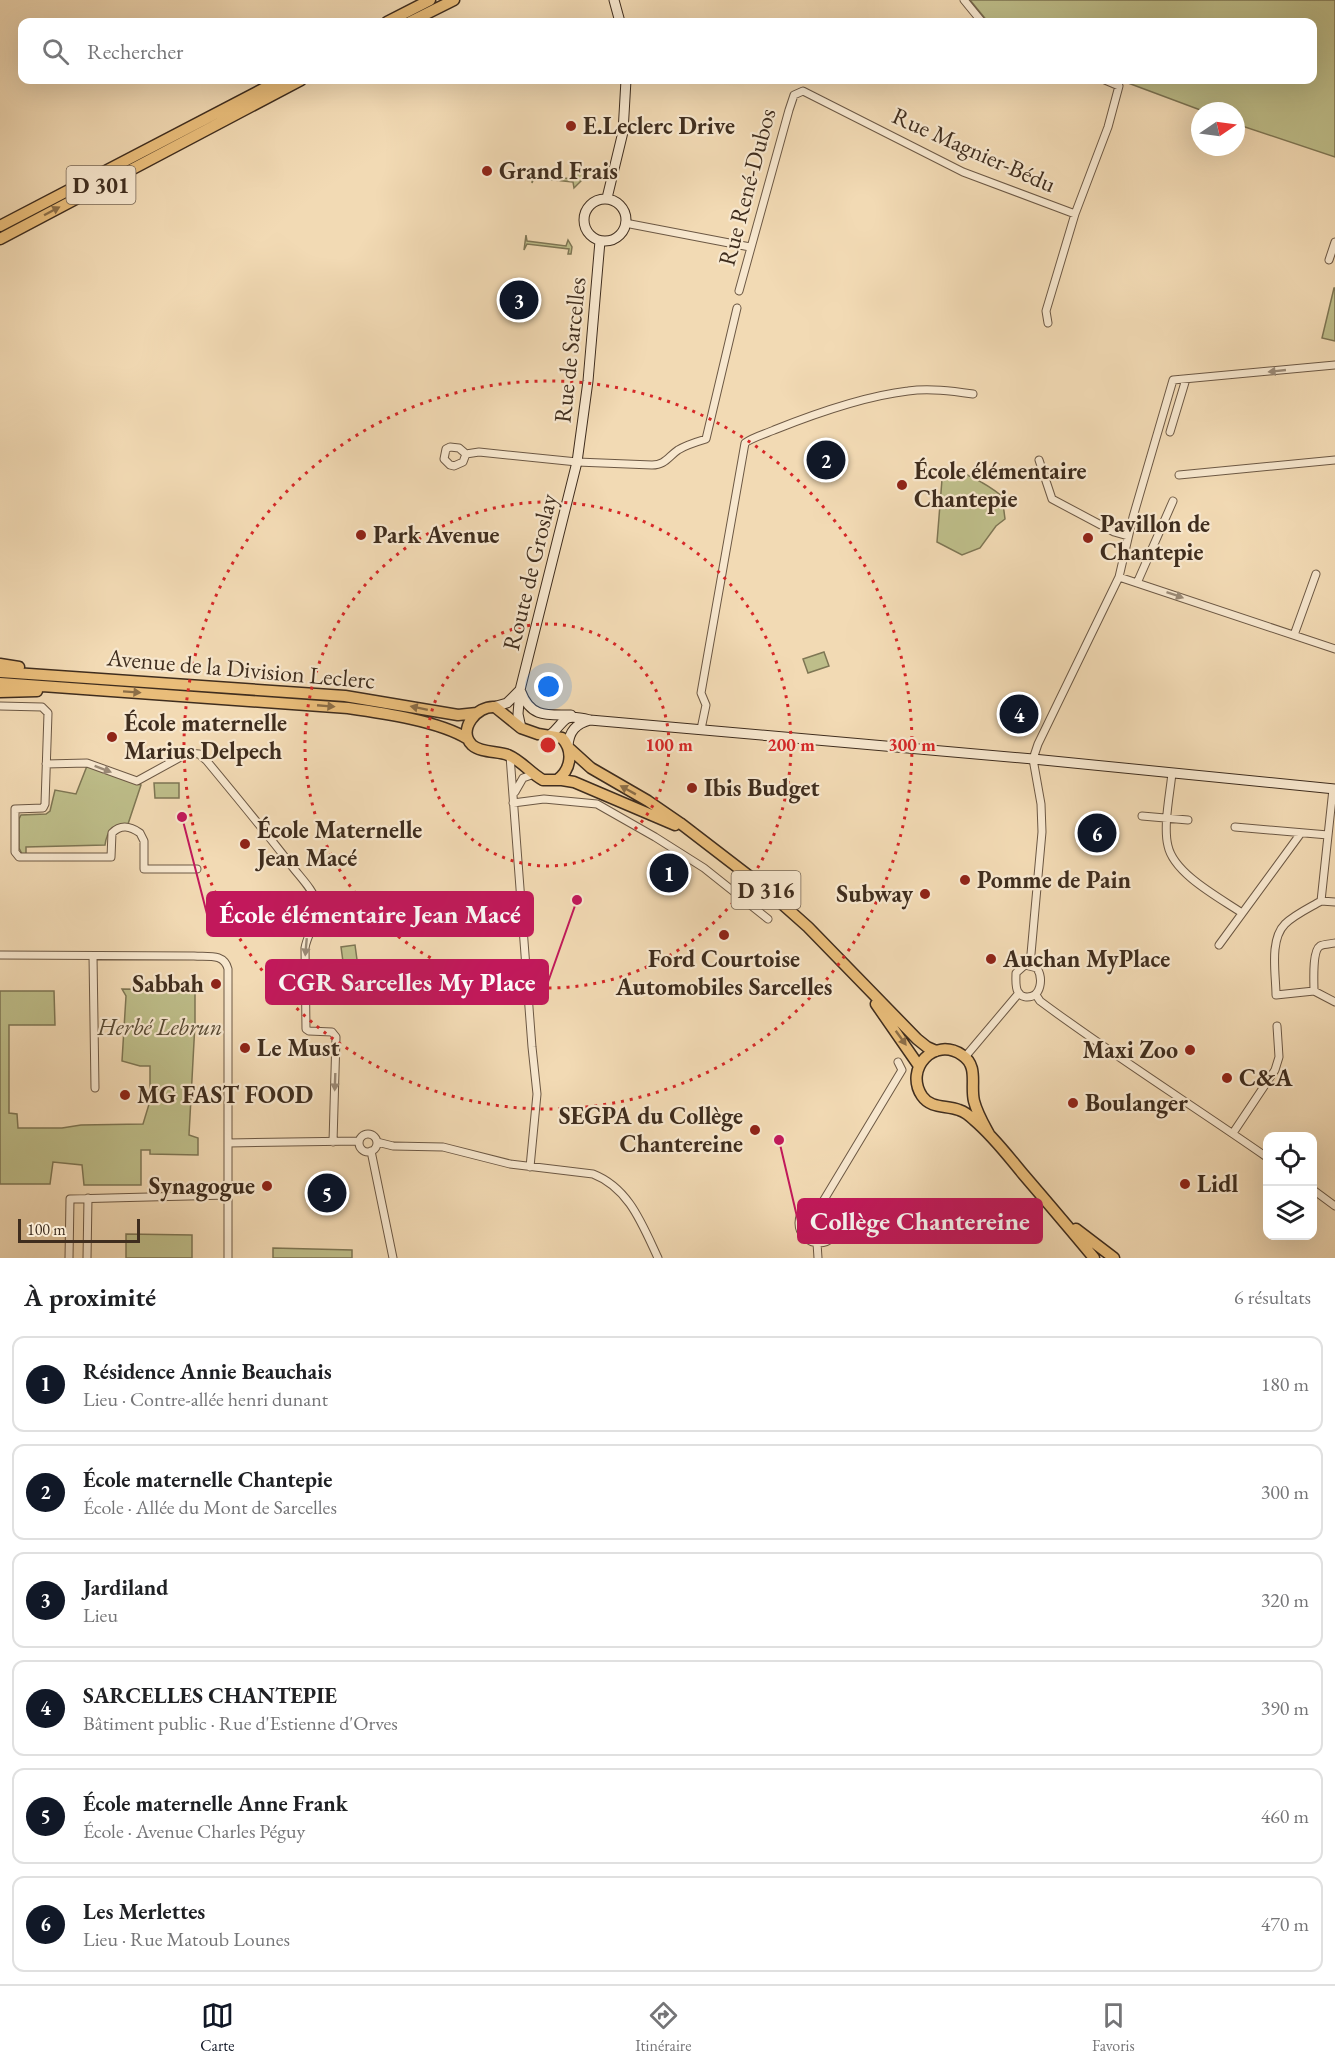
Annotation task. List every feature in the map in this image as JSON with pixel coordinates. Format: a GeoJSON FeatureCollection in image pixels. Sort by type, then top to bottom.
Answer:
{"type":"FeatureCollection","features":[{"type":"Feature","properties":{"kind":"main road"},"geometry":{"type":"LineString","coordinates":[[395,18],[430,0]]}},
{"type":"Feature","properties":{"kind":"main road"},"geometry":{"type":"LineString","coordinates":[[418,18],[451,2]]}},
{"type":"Feature","properties":{"kind":"main road"},"geometry":{"type":"LineString","coordinates":[[619,2],[621,18]]}},
{"type":"Feature","properties":{"kind":"main road","name":"D 301"},"geometry":{"type":"LineString","coordinates":[[0,226],[272,84]]}},
{"type":"Feature","properties":{"kind":"main road","name":"D 301"},"geometry":{"type":"LineString","coordinates":[[0,239],[293,84]]}},
{"type":"Feature","properties":{"kind":"main road"},"geometry":{"type":"LineString","coordinates":[[607,198],[623,132],[626,84]]}},
{"type":"Feature","properties":{"kind":"main road"},"geometry":{"type":"LineString","coordinates":[[607,198],[620,204],[626,216],[626,223],[619,235],[607,241],[600,241],[593,238],[585,228],[584,214],[595,200],[607,198]]}},
{"type":"Feature","properties":{"kind":"main road","name":"Rue de Sarcelles"},"geometry":{"type":"LineString","coordinates":[[577,462],[588,381],[600,241]]}},
{"type":"Feature","properties":{"kind":"main road","name":"Route de Groslay"},"geometry":{"type":"LineString","coordinates":[[521,728],[518,714],[520,690],[577,462]]}},
{"type":"Feature","properties":{"kind":"main road"},"geometry":{"type":"LineString","coordinates":[[0,664],[73,682]]}},
{"type":"Feature","properties":{"kind":"main road","name":"Avenue de la Division Leclerc"},"geometry":{"type":"LineString","coordinates":[[0,672],[73,682],[348,708],[388,714],[442,728],[468,739],[478,749],[510,756]]}},
{"type":"Feature","properties":{"kind":"main road"},"geometry":{"type":"LineString","coordinates":[[0,692],[73,682]]}},
{"type":"Feature","properties":{"kind":"main road","name":"Avenue de la Division Leclerc"},"geometry":{"type":"LineString","coordinates":[[0,683],[73,682],[345,696],[458,715],[477,713]]}},
{"type":"Feature","properties":{"kind":"main road"},"geometry":{"type":"LineString","coordinates":[[468,739],[469,725],[477,713],[487,707],[507,704],[520,690],[530,709],[538,713],[590,720],[1033,759],[1334,789]]}},
{"type":"Feature","properties":{"kind":"main road"},"geometry":{"type":"LineString","coordinates":[[493,707],[521,728],[560,737],[569,748]]}},
{"type":"Feature","properties":{"kind":"main road"},"geometry":{"type":"LineString","coordinates":[[549,736],[563,720],[578,717]]}},
{"type":"Feature","properties":{"kind":"main road"},"geometry":{"type":"LineString","coordinates":[[510,756],[543,780],[556,780],[564,774],[567,768],[570,757],[571,731],[579,724],[590,720]]}},
{"type":"Feature","properties":{"kind":"main road","name":"D 316"},"geometry":{"type":"LineString","coordinates":[[569,748],[591,768],[662,810],[743,871],[786,907],[923,1044],[936,1050]]}},
{"type":"Feature","properties":{"kind":"main road","name":"D 316"},"geometry":{"type":"LineString","coordinates":[[556,780],[584,786],[694,835]]}},
{"type":"Feature","properties":{"kind":"main road","name":"D 316"},"geometry":{"type":"LineString","coordinates":[[857,978],[919,1066]]}},
{"type":"Feature","properties":{"kind":"main road"},"geometry":{"type":"LineString","coordinates":[[989,1134],[976,1107],[973,1096],[972,1068],[965,1057],[950,1050],[936,1050],[927,1055],[919,1066],[917,1084],[924,1098],[931,1104],[966,1113],[989,1134],[1094,1258]]}},
{"type":"Feature","properties":{"kind":"main road"},"geometry":{"type":"LineString","coordinates":[[949,1107],[964,1101],[973,1087]]}},
{"type":"Feature","properties":{"kind":"main road"},"geometry":{"type":"LineString","coordinates":[[1051,1207],[1085,1258]]}},
{"type":"Feature","properties":{"kind":"main road"},"geometry":{"type":"LineString","coordinates":[[1051,1207],[1114,1258]]}},
{"type":"Feature","properties":{"kind":"street"},"geometry":{"type":"LineString","coordinates":[[964,0],[979,18]]}},
{"type":"Feature","properties":{"kind":"street"},"geometry":{"type":"LineString","coordinates":[[1048,323],[1046,311],[1075,214],[1107,127],[1119,86],[1114,84]]}},
{"type":"Feature","properties":{"kind":"street","name":"Rue Magnier-Bédu"},"geometry":{"type":"LineString","coordinates":[[794,95],[804,91],[963,172],[1075,214]]}},
{"type":"Feature","properties":{"kind":"street","name":"Rue René-Dubos"},"geometry":{"type":"LineString","coordinates":[[740,291],[750,247],[794,95]]}},
{"type":"Feature","properties":{"kind":"street"},"geometry":{"type":"LineString","coordinates":[[626,223],[750,247]]}},
{"type":"Feature","properties":{"kind":"street"},"geometry":{"type":"LineString","coordinates":[[1329,260],[1335,242]]}},
{"type":"Feature","properties":{"kind":"street"},"geometry":{"type":"LineString","coordinates":[[466,453],[479,452],[577,462],[660,465],[666,462],[676,452],[706,439],[737,308]]}},
{"type":"Feature","properties":{"kind":"street"},"geometry":{"type":"LineString","coordinates":[[1030,965],[1042,832],[1041,804],[1033,759],[1038,744],[1119,577],[1128,536],[1173,380],[1335,365]]}},
{"type":"Feature","properties":{"kind":"street"},"geometry":{"type":"LineString","coordinates":[[1170,432],[1186,379]]}},
{"type":"Feature","properties":{"kind":"street"},"geometry":{"type":"LineString","coordinates":[[701,729],[706,705],[701,693],[745,443],[824,412],[897,392],[950,391],[973,394]]}},
{"type":"Feature","properties":{"kind":"street"},"geometry":{"type":"LineString","coordinates":[[1039,460],[1052,499],[1114,532],[1128,536]]}},
{"type":"Feature","properties":{"kind":"street"},"geometry":{"type":"LineString","coordinates":[[1179,475],[1335,460]]}},
{"type":"Feature","properties":{"kind":"street"},"geometry":{"type":"LineString","coordinates":[[1137,583],[1173,501]]}},
{"type":"Feature","properties":{"kind":"street"},"geometry":{"type":"LineString","coordinates":[[1294,635],[1316,574]]}},
{"type":"Feature","properties":{"kind":"street"},"geometry":{"type":"LineString","coordinates":[[1119,577],[1335,649]]}},
{"type":"Feature","properties":{"kind":"street"},"geometry":{"type":"LineString","coordinates":[[0,706],[42,707],[48,713],[45,804],[43,808],[15,808],[15,852],[19,857],[111,857],[112,833],[116,829],[127,826],[141,833],[144,841],[144,869],[197,869]]}},
{"type":"Feature","properties":{"kind":"street"},"geometry":{"type":"LineString","coordinates":[[46,764],[87,763],[137,781],[188,753],[199,754],[250,812],[297,873],[314,897],[317,907],[305,948],[306,1029],[332,1032],[336,1037],[333,1142]]}},
{"type":"Feature","properties":{"kind":"street"},"geometry":{"type":"LineString","coordinates":[[510,756],[537,1094],[530,1167]]}},
{"type":"Feature","properties":{"kind":"street"},"geometry":{"type":"LineString","coordinates":[[1172,773],[1167,818],[1167,846],[1173,861],[1187,874],[1242,913]]}},
{"type":"Feature","properties":{"kind":"street"},"geometry":{"type":"LineString","coordinates":[[513,800],[519,782],[525,776],[534,774]]}},
{"type":"Feature","properties":{"kind":"street"},"geometry":{"type":"LineString","coordinates":[[1321,901],[1334,789]]}},
{"type":"Feature","properties":{"kind":"street"},"geometry":{"type":"LineString","coordinates":[[513,800],[544,799],[597,804],[704,868],[768,919]]}},
{"type":"Feature","properties":{"kind":"street"},"geometry":{"type":"LineString","coordinates":[[1142,816],[1188,820]]}},
{"type":"Feature","properties":{"kind":"street"},"geometry":{"type":"LineString","coordinates":[[1235,827],[1328,835]]}},
{"type":"Feature","properties":{"kind":"street"},"geometry":{"type":"LineString","coordinates":[[1219,945],[1301,833]]}},
{"type":"Feature","properties":{"kind":"street"},"geometry":{"type":"LineString","coordinates":[[1335,902],[1321,901],[1285,924],[1275,948],[1276,995],[1314,991],[1335,1002]]}},
{"type":"Feature","properties":{"kind":"street"},"geometry":{"type":"LineString","coordinates":[[1314,991],[1315,954],[1318,947],[1335,944]]}},
{"type":"Feature","properties":{"kind":"street"},"geometry":{"type":"LineString","coordinates":[[0,955],[221,957],[226,962],[228,969],[228,1258]]}},
{"type":"Feature","properties":{"kind":"street"},"geometry":{"type":"LineString","coordinates":[[93,956],[95,1088]]}},
{"type":"Feature","properties":{"kind":"street"},"geometry":{"type":"LineString","coordinates":[[1030,965],[1040,972],[1040,989],[1036,995],[1031,997],[1018,993],[1016,987],[1016,973],[1020,968],[1030,965]]}},
{"type":"Feature","properties":{"kind":"street"},"geometry":{"type":"LineString","coordinates":[[965,1057],[1018,993]]}},
{"type":"Feature","properties":{"kind":"street"},"geometry":{"type":"LineString","coordinates":[[1036,995],[1040,1001],[1091,1038],[1263,1154]]}},
{"type":"Feature","properties":{"kind":"street"},"geometry":{"type":"LineString","coordinates":[[1233,1133],[1275,1070],[1279,1057],[1277,1026]]}},
{"type":"Feature","properties":{"kind":"street"},"geometry":{"type":"LineString","coordinates":[[822,1203],[902,1070],[898,1062]]}},
{"type":"Feature","properties":{"kind":"street"},"geometry":{"type":"LineString","coordinates":[[364,1134],[370,1134],[375,1137],[376,1148],[370,1151],[362,1149],[359,1141],[364,1134]]}},
{"type":"Feature","properties":{"kind":"street"},"geometry":{"type":"LineString","coordinates":[[229,1143],[359,1141]]}},
{"type":"Feature","properties":{"kind":"street"},"geometry":{"type":"LineString","coordinates":[[377,1142],[393,1146],[443,1148],[530,1167],[593,1174],[617,1187],[628,1200],[658,1258]]}},
{"type":"Feature","properties":{"kind":"street"},"geometry":{"type":"LineString","coordinates":[[370,1151],[393,1258]]}},
{"type":"Feature","properties":{"kind":"street"},"geometry":{"type":"LineString","coordinates":[[1317,1193],[1335,1206]]}},
{"type":"Feature","properties":{"kind":"street"},"geometry":{"type":"LineString","coordinates":[[69,1258],[70,1199],[228,1195]]}},
{"type":"Feature","properties":{"kind":"street"},"geometry":{"type":"LineString","coordinates":[[87,1258],[88,1198]]}},
{"type":"Feature","properties":{"kind":"street"},"geometry":{"type":"LineString","coordinates":[[822,1203],[829,1205],[837,1214],[839,1227],[829,1241],[811,1242],[802,1233],[799,1221],[804,1209],[810,1205],[822,1203]]}},
{"type":"Feature","properties":{"kind":"street"},"geometry":{"type":"LineString","coordinates":[[817,1243],[818,1258]]}},
{"type":"Feature","properties":{"kind":"green space"},"geometry":{"type":"Polygon","coordinates":[[[970,0],[1335,0],[1335,157],[1245,127],[1245,102],[1191,102],[1191,107],[1131,84],[1317,84],[1317,18],[985,18],[970,0]]]}},
{"type":"Feature","properties":{"kind":"green space"},"geometry":{"type":"Polygon","coordinates":[[[533,169],[534,175],[573,179],[575,173],[583,174],[583,179],[574,188],[573,182],[534,178],[532,183],[533,169]]]}},
{"type":"Feature","properties":{"kind":"green space"},"geometry":{"type":"Polygon","coordinates":[[[526,235],[527,241],[566,246],[568,240],[572,247],[571,254],[568,254],[569,249],[527,244],[524,250],[526,235]]]}},
{"type":"Feature","properties":{"kind":"green space"},"geometry":{"type":"Polygon","coordinates":[[[1335,288],[1335,341],[1322,338],[1335,288]]]}},
{"type":"Feature","properties":{"kind":"green space"},"geometry":{"type":"Polygon","coordinates":[[[943,467],[974,478],[1002,496],[1005,519],[996,526],[980,548],[962,555],[937,542],[943,467]]]}},
{"type":"Feature","properties":{"kind":"green space"},"geometry":{"type":"Polygon","coordinates":[[[824,652],[829,666],[808,673],[803,659],[824,652]]]}},
{"type":"Feature","properties":{"kind":"green space"},"geometry":{"type":"Polygon","coordinates":[[[87,766],[141,785],[128,824],[112,829],[105,845],[26,847],[26,854],[22,854],[19,848],[21,815],[46,814],[50,811],[55,790],[76,794],[87,766]]]}},
{"type":"Feature","properties":{"kind":"green space"},"geometry":{"type":"Polygon","coordinates":[[[154,783],[179,783],[179,798],[155,798],[154,783]]]}},
{"type":"Feature","properties":{"kind":"green space"},"geometry":{"type":"Polygon","coordinates":[[[355,945],[358,967],[344,969],[341,947],[355,945]]]}},
{"type":"Feature","properties":{"kind":"green space","name":"Herbé Lebrun"},"geometry":{"type":"Polygon","coordinates":[[[122,989],[195,990],[189,1135],[198,1138],[198,1155],[150,1154],[150,1150],[141,1150],[141,1185],[84,1185],[82,1165],[53,1162],[50,1184],[0,1184],[0,991],[54,991],[55,1025],[9,1025],[9,1113],[17,1114],[18,1128],[62,1128],[81,1125],[143,1124],[150,1101],[150,1066],[122,1061],[126,996],[122,989]]]}},
{"type":"Feature","properties":{"kind":"green space"},"geometry":{"type":"Polygon","coordinates":[[[126,1234],[192,1235],[192,1258],[126,1258],[126,1234]]]}},
{"type":"Feature","properties":{"kind":"green space"},"geometry":{"type":"Polygon","coordinates":[[[273,1248],[352,1250],[352,1258],[273,1258],[273,1248]]]}},
{"type":"Feature","properties":{"kind":"place","name":"E.Leclerc Drive"},"geometry":{"type":"Point","coordinates":[571,126]}},
{"type":"Feature","properties":{"kind":"place","name":"Grand Frais"},"geometry":{"type":"Point","coordinates":[487,171]}},
{"type":"Feature","properties":{"kind":"place","name":"Jardiland"},"geometry":{"type":"Point","coordinates":[519,300]}},
{"type":"Feature","properties":{"kind":"place","name":"École maternelle Chantepie"},"geometry":{"type":"Point","coordinates":[826,460]}},
{"type":"Feature","properties":{"kind":"place","name":"École élémentaire Chantepie"},"geometry":{"type":"Point","coordinates":[902,485]}},
{"type":"Feature","properties":{"kind":"place","name":"Park Avenue"},"geometry":{"type":"Point","coordinates":[361,535]}},
{"type":"Feature","properties":{"kind":"place","name":"Pavillon de Chantepie"},"geometry":{"type":"Point","coordinates":[1088,538]}},
{"type":"Feature","properties":{"kind":"place","name":"SARCELLES CHANTEPIE"},"geometry":{"type":"Point","coordinates":[1019,714]}},
{"type":"Feature","properties":{"kind":"place","name":"École maternelle Marius Delpech"},"geometry":{"type":"Point","coordinates":[112,737]}},
{"type":"Feature","properties":{"kind":"place","name":"Ibis Budget"},"geometry":{"type":"Point","coordinates":[692,788]}},
{"type":"Feature","properties":{"kind":"place","name":"École élémentaire Jean Macé"},"geometry":{"type":"Point","coordinates":[182,817]}},
{"type":"Feature","properties":{"kind":"place","name":"Les Merlettes"},"geometry":{"type":"Point","coordinates":[1097,833]}},
{"type":"Feature","properties":{"kind":"place","name":"École Maternelle Jean Macé"},"geometry":{"type":"Point","coordinates":[245,844]}},
{"type":"Feature","properties":{"kind":"place","name":"Résidence Annie Beauchais"},"geometry":{"type":"Point","coordinates":[669,873]}},
{"type":"Feature","properties":{"kind":"place","name":"Pomme de Pain"},"geometry":{"type":"Point","coordinates":[965,880]}},
{"type":"Feature","properties":{"kind":"place","name":"Subway"},"geometry":{"type":"Point","coordinates":[925,894]}},
{"type":"Feature","properties":{"kind":"place","name":"CGR Sarcelles My Place"},"geometry":{"type":"Point","coordinates":[577,900]}},
{"type":"Feature","properties":{"kind":"place","name":"Ford Courtoise Automobiles Sarcelles"},"geometry":{"type":"Point","coordinates":[724,935]}},
{"type":"Feature","properties":{"kind":"place","name":"Auchan MyPlace"},"geometry":{"type":"Point","coordinates":[991,959]}},
{"type":"Feature","properties":{"kind":"place","name":"Sabbah"},"geometry":{"type":"Point","coordinates":[216,984]}},
{"type":"Feature","properties":{"kind":"place","name":"Le Must"},"geometry":{"type":"Point","coordinates":[245,1048]}},
{"type":"Feature","properties":{"kind":"place","name":"Maxi Zoo"},"geometry":{"type":"Point","coordinates":[1190,1050]}},
{"type":"Feature","properties":{"kind":"place","name":"C&A"},"geometry":{"type":"Point","coordinates":[1227,1078]}},
{"type":"Feature","properties":{"kind":"place","name":"MG FAST FOOD"},"geometry":{"type":"Point","coordinates":[125,1095]}},
{"type":"Feature","properties":{"kind":"place","name":"Boulanger"},"geometry":{"type":"Point","coordinates":[1073,1103]}},
{"type":"Feature","properties":{"kind":"place","name":"SEGPA du Collège Chantereine"},"geometry":{"type":"Point","coordinates":[755,1130]}},
{"type":"Feature","properties":{"kind":"place","name":"Collège Chantereine"},"geometry":{"type":"Point","coordinates":[779,1140]}},
{"type":"Feature","properties":{"kind":"place","name":"Lidl"},"geometry":{"type":"Point","coordinates":[1185,1184]}},
{"type":"Feature","properties":{"kind":"place","name":"Synagogue"},"geometry":{"type":"Point","coordinates":[267,1186]}},
{"type":"Feature","properties":{"kind":"place","name":"École maternelle Anne Frank"},"geometry":{"type":"Point","coordinates":[327,1193]}}]}
